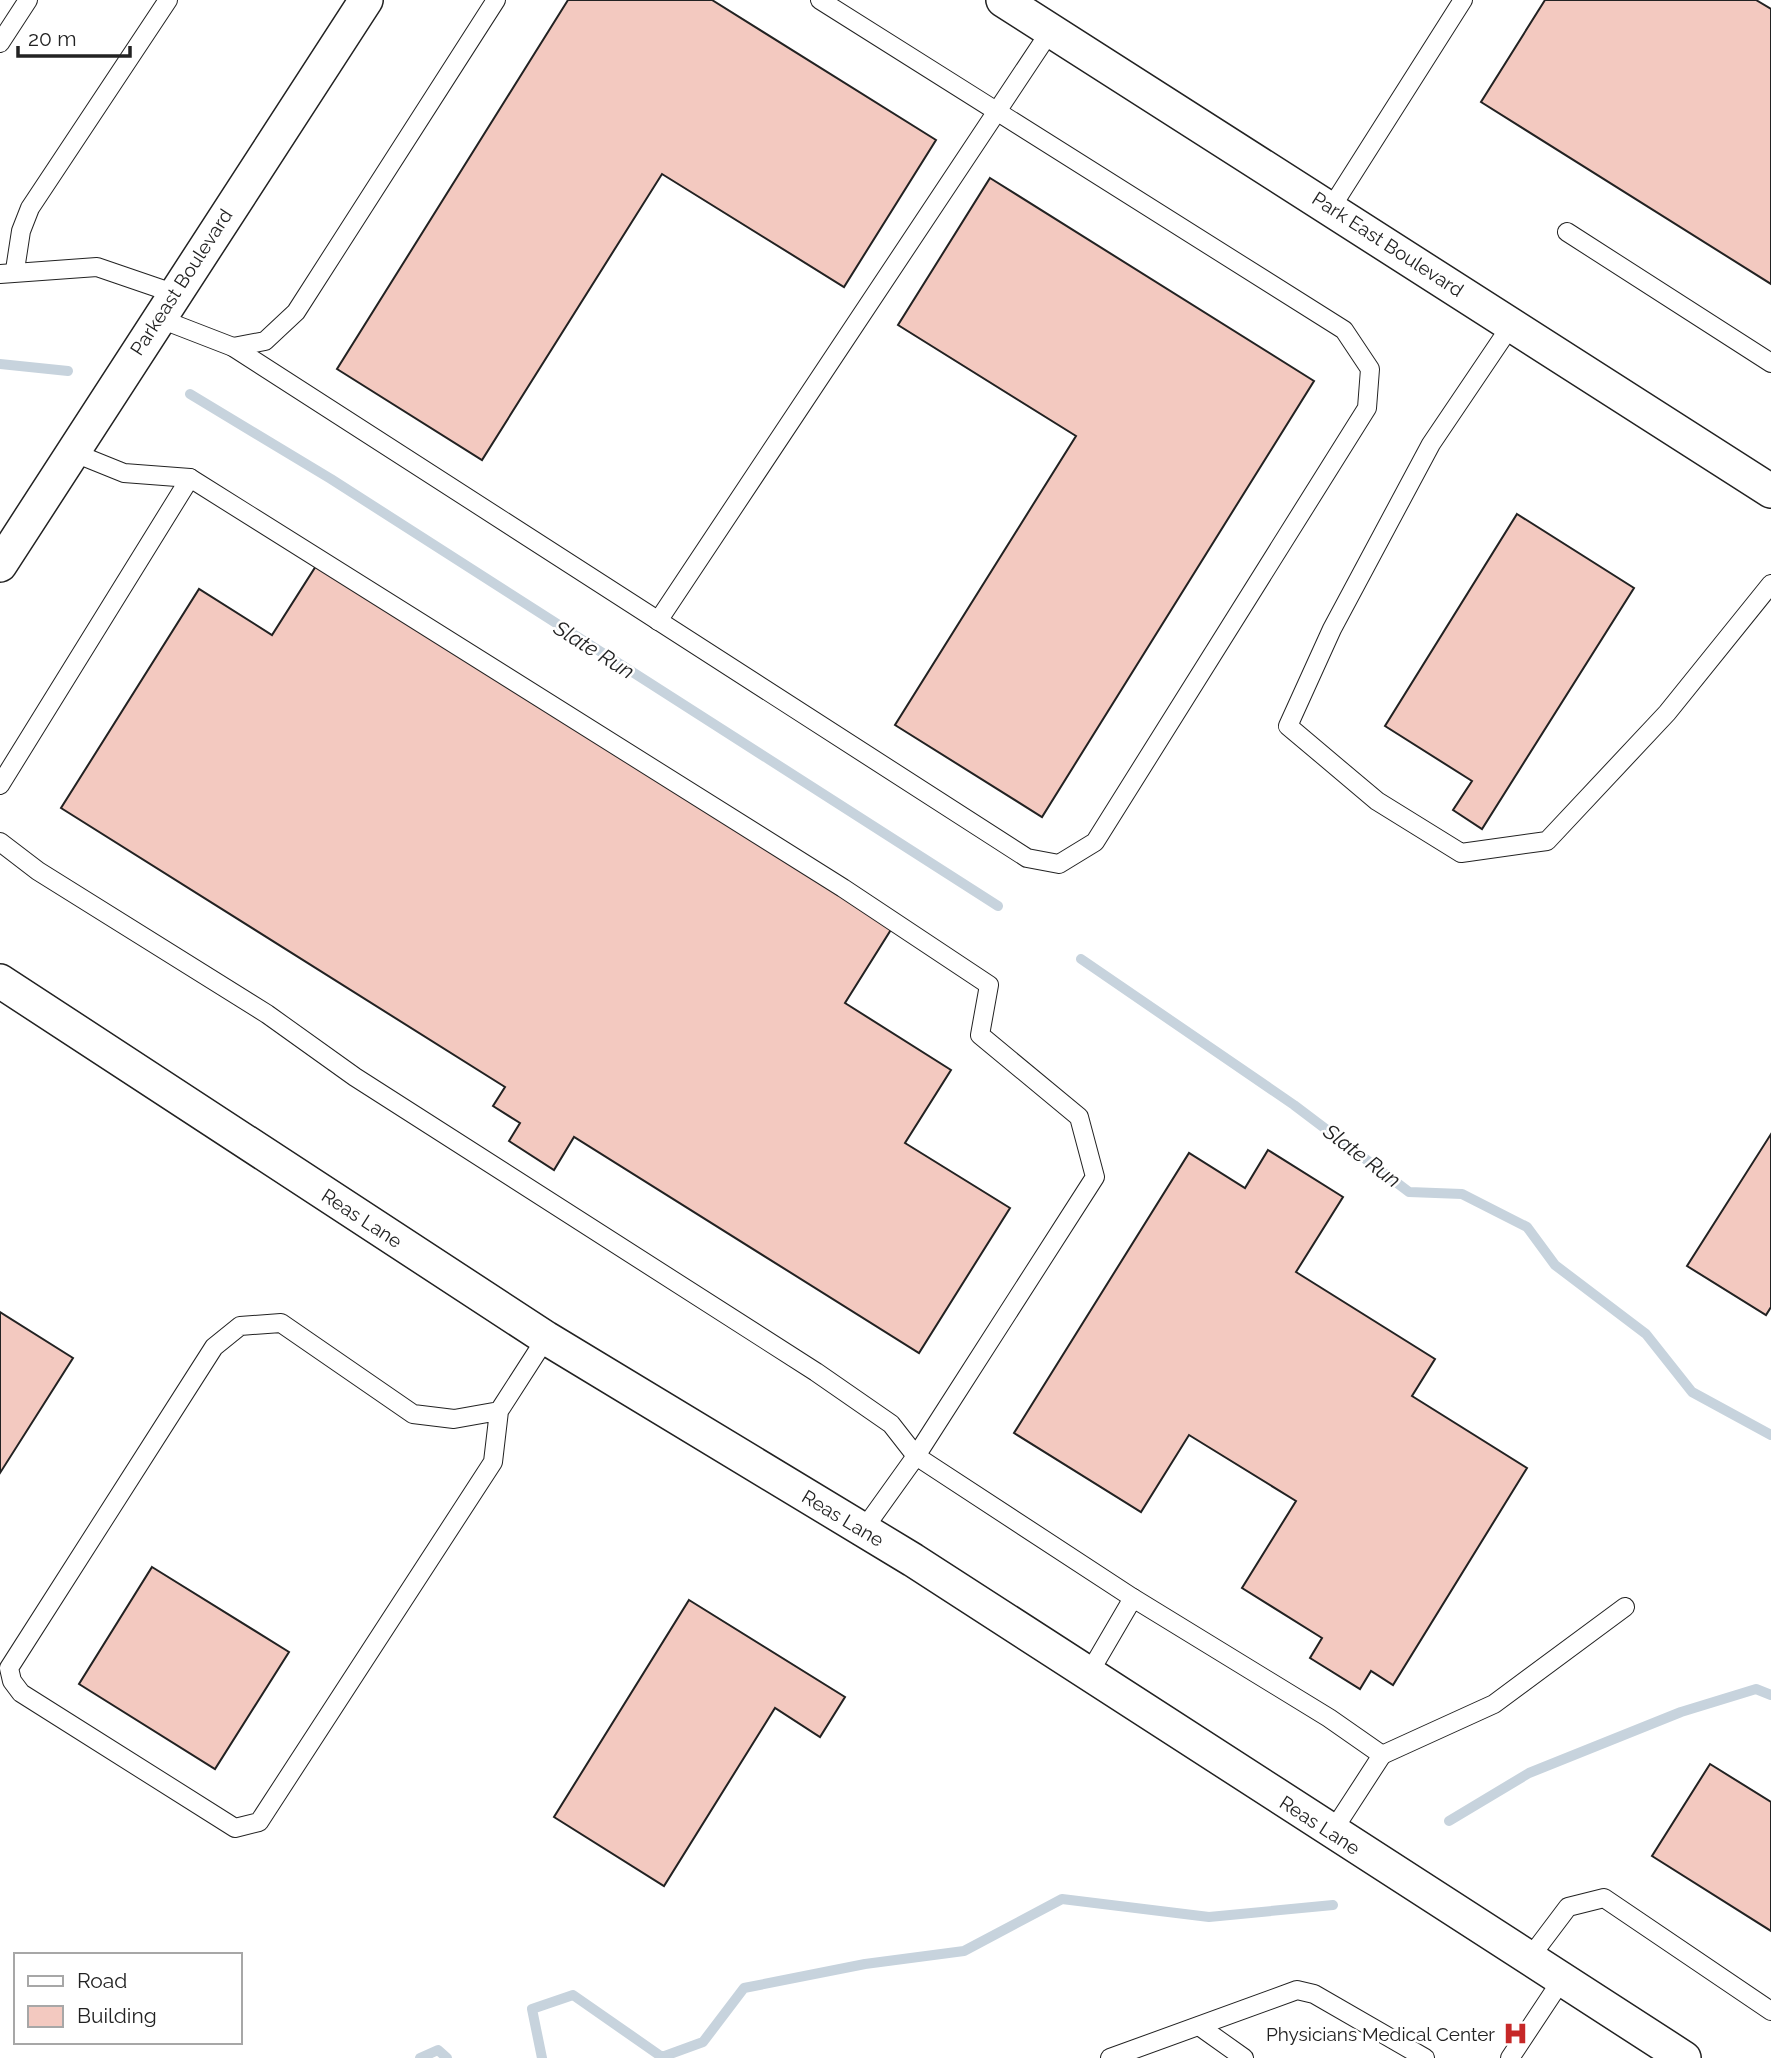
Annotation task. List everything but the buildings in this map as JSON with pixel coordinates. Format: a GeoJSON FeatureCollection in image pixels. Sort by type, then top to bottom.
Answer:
{"type":"FeatureCollection","features":[{"type":"Feature","properties":{"kind":"street","name":"Parkeast Boulevard"},"geometry":{"type":"LineString","coordinates":[[0,565],[366,0]]}},
{"type":"Feature","properties":{"kind":"street","name":"Park East Boulevard"},"geometry":{"type":"LineString","coordinates":[[1003,0],[1771,491]]}},
{"type":"Feature","properties":{"kind":"street","name":"Reas Lane"},"geometry":{"type":"LineString","coordinates":[[0,981],[546,1338],[863,1530],[1684,2058]]}},
{"type":"Feature","properties":{"kind":"lane"},"geometry":{"type":"LineString","coordinates":[[0,43],[28,0]]}},
{"type":"Feature","properties":{"kind":"lane"},"geometry":{"type":"LineString","coordinates":[[168,0],[30,208],[8,272],[97,267],[166,305],[1027,858],[1059,864],[1095,842],[1367,408],[1370,369],[1344,330],[820,0]]}},
{"type":"Feature","properties":{"kind":"lane"},"geometry":{"type":"LineString","coordinates":[[233,346],[265,341],[296,312],[496,0]]}},
{"type":"Feature","properties":{"kind":"lane"},"geometry":{"type":"LineString","coordinates":[[1331,208],[1458,2]]}},
{"type":"Feature","properties":{"kind":"lane"},"geometry":{"type":"LineString","coordinates":[[657,621],[1051,30]]}},
{"type":"Feature","properties":{"kind":"lane"},"geometry":{"type":"LineString","coordinates":[[1567,232],[1771,363]]}},
{"type":"Feature","properties":{"kind":"lane"},"geometry":{"type":"LineString","coordinates":[[1512,324],[1431,444],[1332,629],[1288,726],[1377,801],[1461,853],[1547,841],[1667,713],[1771,584]]}},
{"type":"Feature","properties":{"kind":"lane"},"geometry":{"type":"LineString","coordinates":[[72,452],[124,473],[190,478],[808,865],[989,985],[981,1035],[1079,1117],[1095,1177],[916,1456],[863,1530]]}},
{"type":"Feature","properties":{"kind":"lane"},"geometry":{"type":"LineString","coordinates":[[0,785],[190,478]]}},
{"type":"Feature","properties":{"kind":"lane"},"geometry":{"type":"LineString","coordinates":[[0,842],[38,870],[267,1014],[355,1077],[816,1372],[891,1424],[916,1456],[1133,1598],[1329,1718],[1382,1755]]}},
{"type":"Feature","properties":{"kind":"lane"},"geometry":{"type":"LineString","coordinates":[[499,1410],[454,1419],[413,1414],[281,1323],[240,1326],[214,1347],[9,1668],[12,1681],[21,1693],[235,1828],[259,1822],[492,1462],[499,1410],[546,1338]]}},
{"type":"Feature","properties":{"kind":"lane"},"geometry":{"type":"LineString","coordinates":[[1088,1675],[1133,1598]]}},
{"type":"Feature","properties":{"kind":"lane"},"geometry":{"type":"LineString","coordinates":[[1332,1832],[1382,1755],[1494,1704],[1625,1607]]}},
{"type":"Feature","properties":{"kind":"lane"},"geometry":{"type":"LineString","coordinates":[[1528,1960],[1568,1907],[1604,1898],[1771,2011]]}},
{"type":"Feature","properties":{"kind":"lane"},"geometry":{"type":"LineString","coordinates":[[1510,2058],[1561,1981]]}},
{"type":"Feature","properties":{"kind":"lane"},"geometry":{"type":"LineString","coordinates":[[1110,2058],[1297,1990],[1314,1994],[1425,2058]]}},
{"type":"Feature","properties":{"kind":"lane"},"geometry":{"type":"LineString","coordinates":[[1199,2026],[1244,2058]]}},
{"type":"Feature","properties":{"kind":"waterway","name":"Slate Run"},"geometry":{"type":"LineString","coordinates":[[0,364],[68,371]]}},
{"type":"Feature","properties":{"kind":"waterway","name":"Slate Run"},"geometry":{"type":"LineString","coordinates":[[190,394],[331,479],[998,906]]}},
{"type":"Feature","properties":{"kind":"waterway","name":"Slate Run"},"geometry":{"type":"LineString","coordinates":[[1081,959],[1294,1105],[1409,1192],[1462,1194],[1527,1227],[1555,1265],[1646,1334],[1692,1392],[1771,1435]]}},
{"type":"Feature","properties":{"kind":"waterway"},"geometry":{"type":"LineString","coordinates":[[1449,1821],[1529,1773],[1681,1712],[1756,1689],[1771,1695]]}},
{"type":"Feature","properties":{"kind":"waterway"},"geometry":{"type":"LineString","coordinates":[[542,2058],[532,2009],[573,1995],[662,2057],[703,2042],[744,1988],[865,1964],[964,1951],[1062,1899],[1209,1917],[1333,1905]]}},
{"type":"Feature","properties":{"kind":"waterway"},"geometry":{"type":"LineString","coordinates":[[420,2058],[438,2050],[447,2058]]}},
{"type":"Feature","properties":{"kind":"place","name":"Physicians Medical Center"},"geometry":{"type":"Point","coordinates":[1515,2034]}}]}
